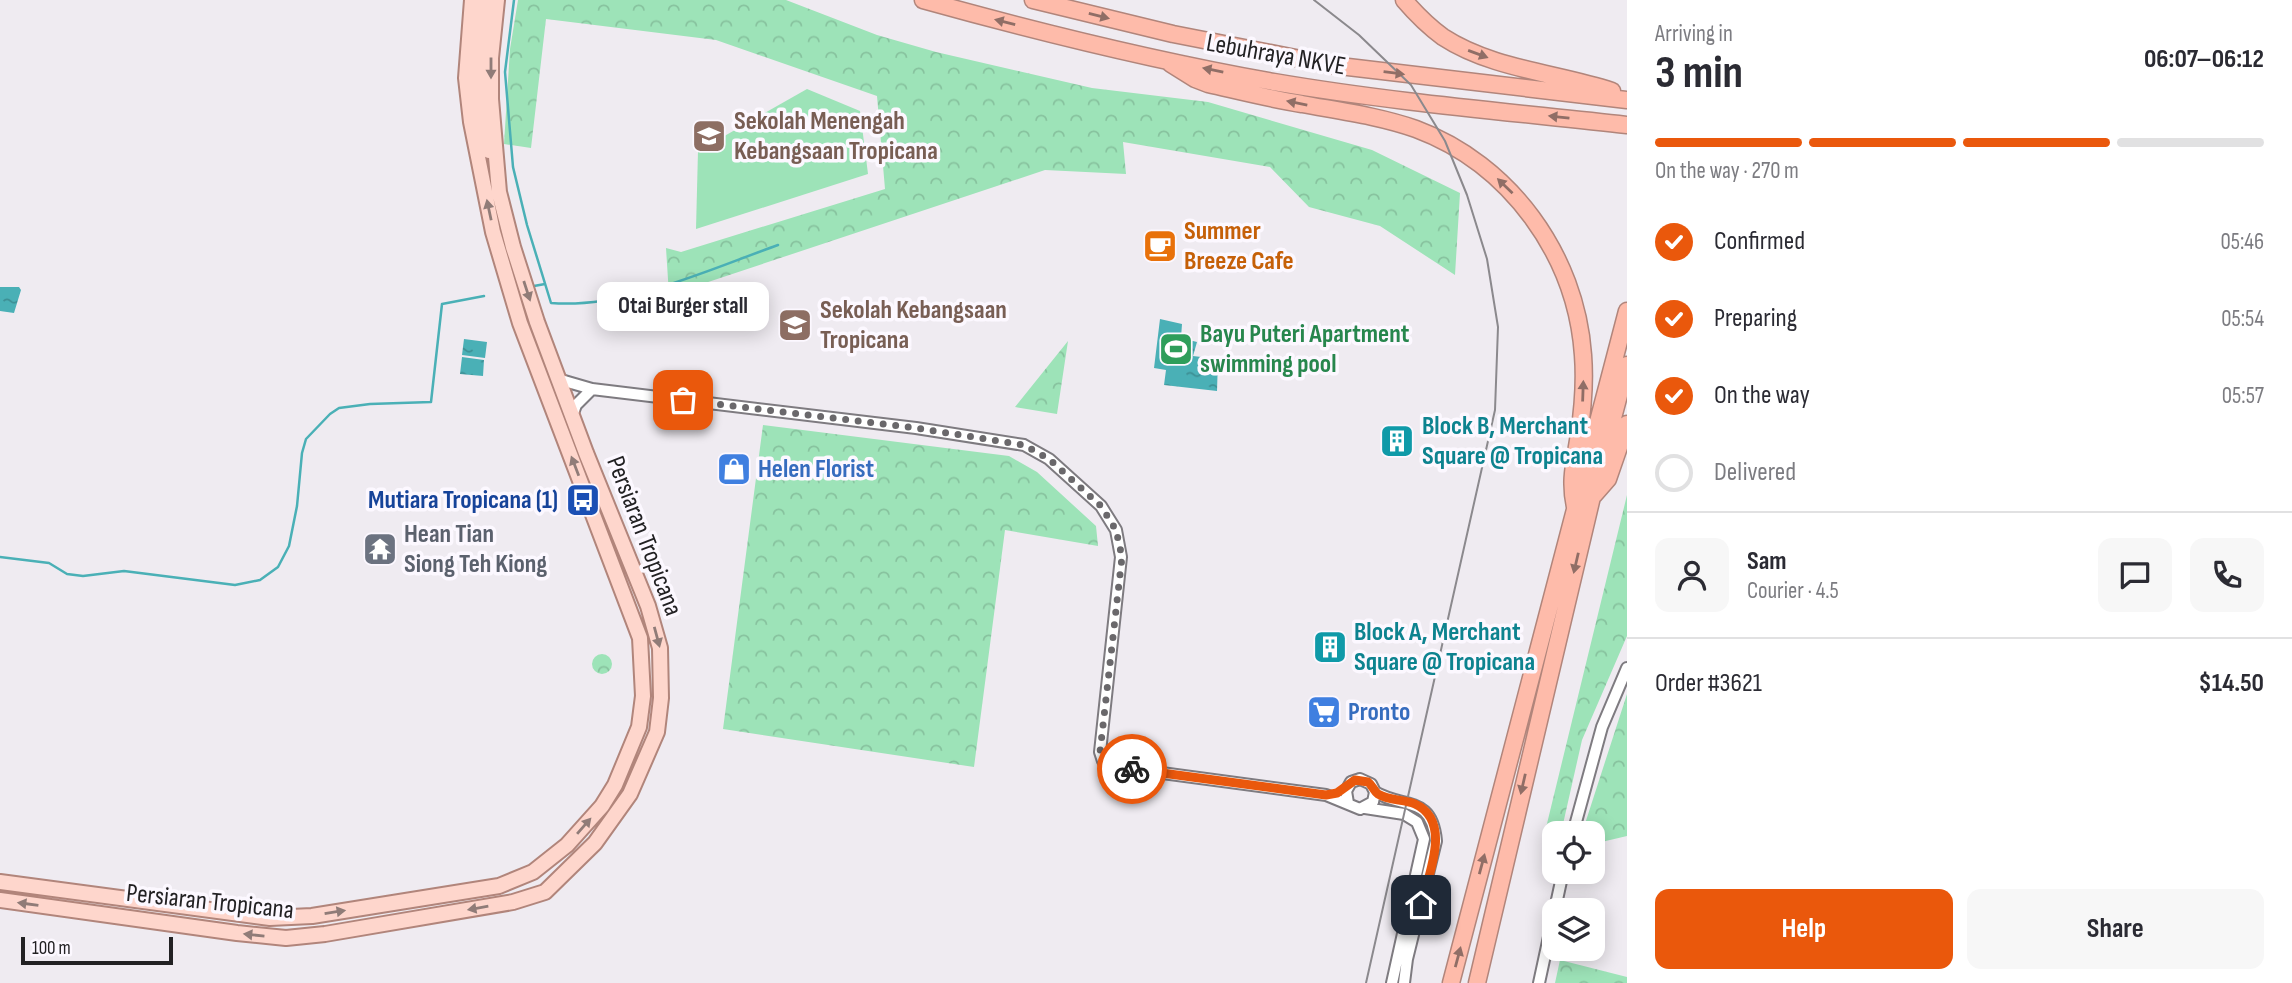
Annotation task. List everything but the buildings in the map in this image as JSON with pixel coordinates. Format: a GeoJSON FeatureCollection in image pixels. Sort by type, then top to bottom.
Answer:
{"type":"FeatureCollection","features":[{"type":"Feature","properties":{"kind":"highway","name":"Lebuhraya NKVE"},"geometry":{"type":"LineString","coordinates":[[923,0],[1167,61],[1328,90],[1627,125]]}},
{"type":"Feature","properties":{"kind":"highway","name":"Lebuhraya NKVE"},"geometry":{"type":"LineString","coordinates":[[1033,0],[1173,34],[1320,63],[1627,98]]}},
{"type":"Feature","properties":{"kind":"highway"},"geometry":{"type":"LineString","coordinates":[[1404,0],[1433,29],[1464,49],[1527,70],[1574,79],[1627,98]]}},
{"type":"Feature","properties":{"kind":"highway"},"geometry":{"type":"LineString","coordinates":[[1167,61],[1177,70],[1208,84],[1373,117],[1426,133],[1472,158],[1522,203],[1548,240],[1559,262],[1576,309],[1581,334],[1583,403],[1571,483],[1575,507]]}},
{"type":"Feature","properties":{"kind":"highway"},"geometry":{"type":"LineString","coordinates":[[1451,983],[1627,312]]}},
{"type":"Feature","properties":{"kind":"highway"},"geometry":{"type":"LineString","coordinates":[[1477,983],[1592,497],[1627,365]]}},
{"type":"Feature","properties":{"kind":"highway"},"geometry":{"type":"LineString","coordinates":[[1592,497],[1608,479],[1627,424]]}},
{"type":"Feature","properties":{"kind":"main road","name":"Persiaran Tropicana"},"geometry":{"type":"LineString","coordinates":[[0,882],[270,918],[312,916],[499,886],[533,872],[583,829],[615,785],[639,727],[643,696],[640,638],[520,323],[493,232],[471,122],[466,78],[472,0]]}},
{"type":"Feature","properties":{"kind":"main road"},"geometry":{"type":"LineString","coordinates":[[484,0],[478,96],[499,192]]}},
{"type":"Feature","properties":{"kind":"main road","name":"Persiaran Tropicana"},"geometry":{"type":"LineString","coordinates":[[0,900],[286,938],[325,934],[513,902],[545,892],[595,843],[631,794],[657,732],[661,698],[660,648],[648,606],[586,453],[529,297],[499,192],[491,85],[497,0]]}},
{"type":"Feature","properties":{"kind":"main road"},"geometry":{"type":"LineString","coordinates":[[555,855],[558,864],[570,868]]}},
{"type":"Feature","properties":{"kind":"main road"},"geometry":{"type":"LineString","coordinates":[[533,872],[545,880],[545,892]]}},
{"type":"Feature","properties":{"kind":"street"},"geometry":{"type":"LineString","coordinates":[[561,380],[592,389],[972,436],[1024,445],[1049,459],[1101,506],[1116,530],[1122,557],[1100,752],[1103,761],[1110,766],[1326,795],[1356,809],[1404,814],[1417,822],[1424,839],[1392,983]]}},
{"type":"Feature","properties":{"kind":"street"},"geometry":{"type":"LineString","coordinates":[[573,413],[576,405],[592,389]]}},
{"type":"Feature","properties":{"kind":"street"},"geometry":{"type":"LineString","coordinates":[[1576,821],[1602,727],[1627,668]]}},
{"type":"Feature","properties":{"kind":"street"},"geometry":{"type":"LineString","coordinates":[[1326,795],[1347,787],[1355,780],[1364,780],[1382,796],[1415,804],[1426,811],[1435,825],[1436,841],[1404,983]]}},
{"type":"Feature","properties":{"kind":"street"},"geometry":{"type":"LineString","coordinates":[[1347,787],[1345,795],[1348,803]]}},
{"type":"Feature","properties":{"kind":"street"},"geometry":{"type":"LineString","coordinates":[[1365,808],[1373,802],[1375,792]]}},
{"type":"Feature","properties":{"kind":"street"},"geometry":{"type":"LineString","coordinates":[[1539,983],[1560,884]]}},
{"type":"Feature","properties":{"kind":"green space"},"geometry":{"type":"Polygon","coordinates":[[[518,0],[786,0],[877,35],[936,52],[1092,88],[1208,102],[1372,150],[1460,193],[1455,275],[1380,226],[1309,207],[1270,167],[1123,142],[1126,174],[1045,170],[669,295],[666,248],[681,252],[885,189],[877,96],[716,40],[546,19],[531,148],[504,144],[510,49],[518,0]]]}},
{"type":"Feature","properties":{"kind":"green space"},"geometry":{"type":"Polygon","coordinates":[[[807,89],[860,111],[868,174],[696,229],[698,151],[807,89]]]}},
{"type":"Feature","properties":{"kind":"green space"},"geometry":{"type":"Polygon","coordinates":[[[1068,341],[1057,414],[1015,407],[1068,341]]]}},
{"type":"Feature","properties":{"kind":"green space"},"geometry":{"type":"Polygon","coordinates":[[[763,425],[1009,456],[1037,472],[1096,526],[1098,546],[1005,530],[974,767],[723,729],[763,425]]]}},
{"type":"Feature","properties":{"kind":"green space"},"geometry":{"type":"Polygon","coordinates":[[[1627,495],[1627,636],[1582,740],[1564,821],[1548,821],[1627,495]]]}},
{"type":"Feature","properties":{"kind":"green space"},"geometry":{"type":"Polygon","coordinates":[[[598,654],[606,654],[612,664],[606,674],[598,674],[592,668],[592,660],[598,654]]]}},
{"type":"Feature","properties":{"kind":"green space"},"geometry":{"type":"Polygon","coordinates":[[[1627,694],[1627,836],[1605,841],[1605,821],[1586,821],[1627,694]]]}},
{"type":"Feature","properties":{"kind":"green space"},"geometry":{"type":"Polygon","coordinates":[[[1560,961],[1627,977],[1627,983],[1555,983],[1560,961]]]}},
{"type":"Feature","properties":{"kind":"water"},"geometry":{"type":"Polygon","coordinates":[[[0,287],[19,287],[21,290],[14,313],[0,311],[0,287]]]}},
{"type":"Feature","properties":{"kind":"water","name":"Bayu Puteri Apartment swimming pool"},"geometry":{"type":"Polygon","coordinates":[[[1160,319],[1182,324],[1181,338],[1197,342],[1193,356],[1218,359],[1217,391],[1164,385],[1166,370],[1154,368],[1160,319]]]}},
{"type":"Feature","properties":{"kind":"water"},"geometry":{"type":"Polygon","coordinates":[[[464,339],[487,342],[485,358],[462,355],[464,339]]]}},
{"type":"Feature","properties":{"kind":"water"},"geometry":{"type":"Polygon","coordinates":[[[462,357],[484,360],[483,376],[460,374],[462,357]]]}},
{"type":"Feature","properties":{"kind":"waterway"},"geometry":{"type":"LineString","coordinates":[[514,0],[505,72],[513,167],[527,225],[551,303],[608,300],[637,294],[778,245]]}},
{"type":"Feature","properties":{"kind":"waterway"},"geometry":{"type":"LineString","coordinates":[[534,286],[545,284]]}},
{"type":"Feature","properties":{"kind":"waterway"},"geometry":{"type":"LineString","coordinates":[[0,557],[49,563],[67,574],[83,576],[124,571],[235,585],[260,580],[278,567],[289,546],[306,439],[339,408],[431,402],[442,304],[484,296]]}},
{"type":"Feature","properties":{"kind":"tram line"},"geometry":{"type":"LineString","coordinates":[[1314,0],[1359,35],[1411,85],[1445,141],[1467,195],[1487,259],[1498,327],[1495,410],[1366,983]]}},
{"type":"Feature","properties":{"kind":"way so far"},"geometry":{"type":"LineString","coordinates":[[683,400],[916,428],[1024,445],[1049,459],[1074,479],[1101,506],[1116,530],[1122,557],[1100,752],[1103,761],[1110,766],[1132,769]]}},
{"type":"Feature","properties":{"kind":"place","name":"Sekolah Menengah Kebangsaan Tropicana"},"geometry":{"type":"Point","coordinates":[709,136]}},
{"type":"Feature","properties":{"kind":"place","name":"Summer Breeze Cafe"},"geometry":{"type":"Point","coordinates":[1160,246]}},
{"type":"Feature","properties":{"kind":"place","name":"Sekolah Kebangsaan Tropicana"},"geometry":{"type":"Point","coordinates":[795,325]}},
{"type":"Feature","properties":{"kind":"place","name":"Bayu Puteri Apartment swimming pool"},"geometry":{"type":"Point","coordinates":[1176,349]}},
{"type":"Feature","properties":{"kind":"place","name":"Otai Burger stall"},"geometry":{"type":"Point","coordinates":[683,400]}},
{"type":"Feature","properties":{"kind":"place","name":"Block B, Merchant Square @ Tropicana"},"geometry":{"type":"Point","coordinates":[1397,441]}},
{"type":"Feature","properties":{"kind":"place","name":"Helen Florist"},"geometry":{"type":"Point","coordinates":[734,469]}},
{"type":"Feature","properties":{"kind":"place","name":"Mutiara Tropicana (1)"},"geometry":{"type":"Point","coordinates":[583,500]}},
{"type":"Feature","properties":{"kind":"place","name":"Hean Tian Siong Teh Kiong"},"geometry":{"type":"Point","coordinates":[380,549]}},
{"type":"Feature","properties":{"kind":"place","name":"Block A, Merchant Square @ Tropicana"},"geometry":{"type":"Point","coordinates":[1330,647]}},
{"type":"Feature","properties":{"kind":"place","name":"Pronto"},"geometry":{"type":"Point","coordinates":[1324,712]}},
{"type":"Feature","properties":{"kind":"route"},"geometry":{"type":"LineString","coordinates":[[1132,769],[1326,795],[1337,793],[1355,780],[1364,780],[1382,796],[1415,804],[1426,811],[1435,825],[1436,841],[1421,905]]}}]}
